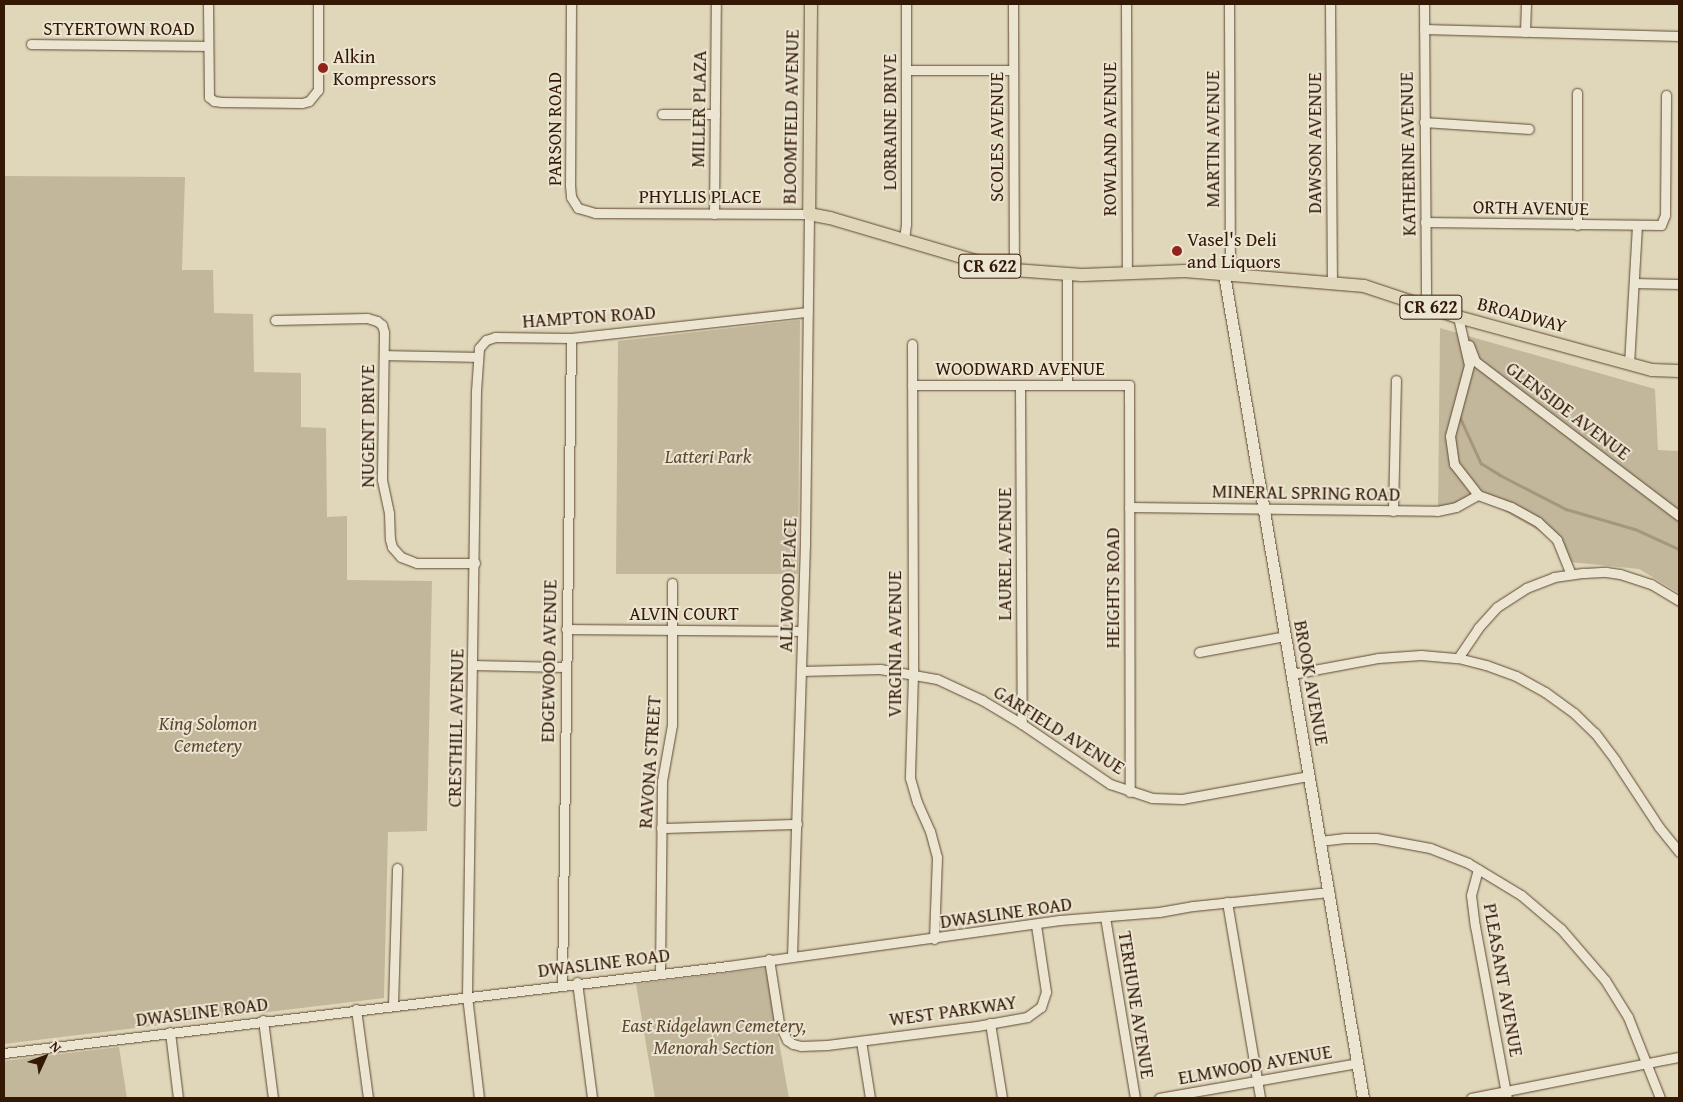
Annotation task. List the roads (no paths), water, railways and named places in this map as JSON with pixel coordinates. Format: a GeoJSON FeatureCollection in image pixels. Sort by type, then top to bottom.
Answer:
{"type":"FeatureCollection","features":[{"type":"Feature","properties":{"kind":"main road","name":"BLOOMFIELD AVENUE"},"geometry":{"type":"LineString","coordinates":[[811,4],[809,214],[995,267],[1014,270],[1067,275],[1178,271]]}},
{"type":"Feature","properties":{"kind":"main road","name":"BROADWAY"},"geometry":{"type":"LineString","coordinates":[[1178,271],[1364,286],[1458,316],[1629,364],[1652,370],[1679,372]]}},
{"type":"Feature","properties":{"kind":"main road","name":"BROOK AVENUE"},"geometry":{"type":"LineString","coordinates":[[1227,274],[1264,509],[1363,1098]]}},
{"type":"Feature","properties":{"kind":"street"},"geometry":{"type":"LineString","coordinates":[[208,4],[209,97],[214,101],[223,102],[292,103],[310,101],[318,90],[318,4]]}},
{"type":"Feature","properties":{"kind":"street","name":"PARSON ROAD"},"geometry":{"type":"LineString","coordinates":[[571,4],[571,197],[578,208],[586,212],[622,213]]}},
{"type":"Feature","properties":{"kind":"street","name":"MILLER PLAZA"},"geometry":{"type":"LineString","coordinates":[[714,214],[716,4]]}},
{"type":"Feature","properties":{"kind":"street","name":"LORRAINE DRIVE"},"geometry":{"type":"LineString","coordinates":[[904,240],[907,70],[906,4]]}},
{"type":"Feature","properties":{"kind":"street","name":"SCOLES AVENUE"},"geometry":{"type":"LineString","coordinates":[[1014,4],[1014,270]]}},
{"type":"Feature","properties":{"kind":"street","name":"ROWLAND AVENUE"},"geometry":{"type":"LineString","coordinates":[[1126,4],[1126,273]]}},
{"type":"Feature","properties":{"kind":"street","name":"MARTIN AVENUE"},"geometry":{"type":"LineString","coordinates":[[1227,274],[1229,4]]}},
{"type":"Feature","properties":{"kind":"street","name":"DAWSON AVENUE"},"geometry":{"type":"LineString","coordinates":[[1330,4],[1332,282]]}},
{"type":"Feature","properties":{"kind":"street","name":"KATHERINE AVENUE"},"geometry":{"type":"LineString","coordinates":[[1424,4],[1426,305]]}},
{"type":"Feature","properties":{"kind":"street"},"geometry":{"type":"LineString","coordinates":[[1525,32],[1526,4]]}},
{"type":"Feature","properties":{"kind":"street"},"geometry":{"type":"LineString","coordinates":[[1424,29],[1679,36]]}},
{"type":"Feature","properties":{"kind":"street","name":"STYERTOWN ROAD"},"geometry":{"type":"LineString","coordinates":[[31,44],[208,46]]}},
{"type":"Feature","properties":{"kind":"street"},"geometry":{"type":"LineString","coordinates":[[907,70],[1014,70]]}},
{"type":"Feature","properties":{"kind":"street"},"geometry":{"type":"LineString","coordinates":[[1577,93],[1577,225]]}},
{"type":"Feature","properties":{"kind":"street","name":"ORTH AVENUE"},"geometry":{"type":"LineString","coordinates":[[1425,222],[1661,226],[1665,219],[1666,95]]}},
{"type":"Feature","properties":{"kind":"street"},"geometry":{"type":"LineString","coordinates":[[662,114],[715,114]]}},
{"type":"Feature","properties":{"kind":"street"},"geometry":{"type":"LineString","coordinates":[[1424,122],[1529,129]]}},
{"type":"Feature","properties":{"kind":"street","name":"PHYLLIS PLACE"},"geometry":{"type":"LineString","coordinates":[[622,213],[809,214]]}},
{"type":"Feature","properties":{"kind":"street","name":"ALLWOOD PLACE"},"geometry":{"type":"LineString","coordinates":[[792,956],[807,488],[809,214]]}},
{"type":"Feature","properties":{"kind":"street"},"geometry":{"type":"LineString","coordinates":[[1629,364],[1637,226]]}},
{"type":"Feature","properties":{"kind":"street"},"geometry":{"type":"LineString","coordinates":[[1067,275],[1067,385]]}},
{"type":"Feature","properties":{"kind":"street"},"geometry":{"type":"LineString","coordinates":[[1634,283],[1679,284]]}},
{"type":"Feature","properties":{"kind":"street","name":"HAMPTON ROAD"},"geometry":{"type":"LineString","coordinates":[[478,357],[479,348],[486,340],[495,337],[571,338],[808,312]]}},
{"type":"Feature","properties":{"kind":"street"},"geometry":{"type":"LineString","coordinates":[[1458,316],[1469,365],[1450,436],[1454,464],[1478,495],[1510,507],[1538,522],[1557,540],[1571,574]]}},
{"type":"Feature","properties":{"kind":"street","name":"GLENSIDE AVENUE"},"geometry":{"type":"LineString","coordinates":[[1458,316],[1475,361],[1677,513]]}},
{"type":"Feature","properties":{"kind":"street","name":"NUGENT DRIVE"},"geometry":{"type":"LineString","coordinates":[[275,320],[372,319],[382,326],[384,332],[382,480],[389,513],[392,547],[401,557],[417,563],[474,563]]}},
{"type":"Feature","properties":{"kind":"street","name":"EDGEWOOD AVENUE"},"geometry":{"type":"LineString","coordinates":[[562,984],[571,338]]}},
{"type":"Feature","properties":{"kind":"street","name":"VIRGINIA AVENUE"},"geometry":{"type":"LineString","coordinates":[[912,344],[913,674],[910,778],[915,797],[930,831],[937,857],[934,939]]}},
{"type":"Feature","properties":{"kind":"street"},"geometry":{"type":"LineString","coordinates":[[384,355],[478,357]]}},
{"type":"Feature","properties":{"kind":"street","name":"CRESTHILL AVENUE"},"geometry":{"type":"LineString","coordinates":[[478,357],[467,996],[479,1098]]}},
{"type":"Feature","properties":{"kind":"street"},"geometry":{"type":"LineString","coordinates":[[1394,510],[1396,380]]}},
{"type":"Feature","properties":{"kind":"street","name":"WOODWARD AVENUE"},"geometry":{"type":"LineString","coordinates":[[912,385],[1129,385]]}},
{"type":"Feature","properties":{"kind":"street","name":"LAUREL AVENUE"},"geometry":{"type":"LineString","coordinates":[[1020,385],[1022,724]]}},
{"type":"Feature","properties":{"kind":"street","name":"HEIGHTS ROAD"},"geometry":{"type":"LineString","coordinates":[[1129,385],[1130,792]]}},
{"type":"Feature","properties":{"kind":"street","name":"MINERAL SPRING ROAD"},"geometry":{"type":"LineString","coordinates":[[1129,507],[1437,511],[1456,507],[1478,495]]}},
{"type":"Feature","properties":{"kind":"street"},"geometry":{"type":"LineString","coordinates":[[1458,658],[1488,616],[1510,596],[1540,582],[1571,574],[1606,572],[1634,578],[1666,592],[1679,601]]}},
{"type":"Feature","properties":{"kind":"street","name":"RAVONA STREET"},"geometry":{"type":"LineString","coordinates":[[660,973],[662,781],[672,726],[672,583]]}},
{"type":"Feature","properties":{"kind":"street","name":"ALVIN COURT"},"geometry":{"type":"LineString","coordinates":[[566,629],[802,631]]}},
{"type":"Feature","properties":{"kind":"street"},"geometry":{"type":"LineString","coordinates":[[1198,652],[1285,636]]}},
{"type":"Feature","properties":{"kind":"street"},"geometry":{"type":"LineString","coordinates":[[1292,674],[1378,658],[1421,655],[1458,658],[1486,665],[1516,676],[1545,692],[1586,724],[1616,760],[1659,827],[1679,852]]}},
{"type":"Feature","properties":{"kind":"street"},"geometry":{"type":"LineString","coordinates":[[472,665],[565,667]]}},
{"type":"Feature","properties":{"kind":"street","name":"GARFIELD AVENUE"},"geometry":{"type":"LineString","coordinates":[[801,671],[880,669],[913,674],[952,685],[1022,724],[1110,784],[1152,798],[1182,799],[1309,776]]}},
{"type":"Feature","properties":{"kind":"street"},"geometry":{"type":"LineString","coordinates":[[661,828],[797,824]]}},
{"type":"Feature","properties":{"kind":"street"},"geometry":{"type":"LineString","coordinates":[[1320,841],[1359,837],[1394,840],[1430,848],[1478,869],[1521,895],[1561,929],[1592,964],[1628,1017],[1660,1098]]}},
{"type":"Feature","properties":{"kind":"street"},"geometry":{"type":"LineString","coordinates":[[393,1005],[396,868]]}},
{"type":"Feature","properties":{"kind":"street","name":"PLEASANT AVENUE"},"geometry":{"type":"LineString","coordinates":[[1478,869],[1471,896],[1507,1095]]}},
{"type":"Feature","properties":{"kind":"street","name":"DWASLINE ROAD"},"geometry":{"type":"LineString","coordinates":[[4,1053],[1036,925],[1159,912],[1208,904],[1329,892]]}},
{"type":"Feature","properties":{"kind":"street"},"geometry":{"type":"LineString","coordinates":[[1227,902],[1260,1098]]}},
{"type":"Feature","properties":{"kind":"street","name":"TERHUNE AVENUE"},"geometry":{"type":"LineString","coordinates":[[1105,917],[1135,1098]]}},
{"type":"Feature","properties":{"kind":"street","name":"WEST PARKWAY"},"geometry":{"type":"LineString","coordinates":[[769,959],[782,1033],[793,1044],[813,1046],[861,1041],[990,1023],[1035,1014],[1044,1000],[1046,992],[1036,925]]}},
{"type":"Feature","properties":{"kind":"street"},"geometry":{"type":"LineString","coordinates":[[577,982],[592,1098]]}},
{"type":"Feature","properties":{"kind":"street"},"geometry":{"type":"LineString","coordinates":[[356,1009],[368,1098]]}},
{"type":"Feature","properties":{"kind":"street"},"geometry":{"type":"LineString","coordinates":[[263,1020],[273,1098]]}},
{"type":"Feature","properties":{"kind":"street"},"geometry":{"type":"LineString","coordinates":[[990,1023],[1002,1098]]}},
{"type":"Feature","properties":{"kind":"street"},"geometry":{"type":"LineString","coordinates":[[170,1032],[178,1098]]}},
{"type":"Feature","properties":{"kind":"street"},"geometry":{"type":"LineString","coordinates":[[861,1041],[870,1098]]}},
{"type":"Feature","properties":{"kind":"street"},"geometry":{"type":"LineString","coordinates":[[1471,1098],[1507,1095],[1679,1057]]}},
{"type":"Feature","properties":{"kind":"street","name":"ELMWOOD AVENUE"},"geometry":{"type":"LineString","coordinates":[[1159,1098],[1357,1063]]}},
{"type":"Feature","properties":{"kind":"waterway"},"geometry":{"type":"LineString","coordinates":[[1460,417],[1481,463],[1500,475],[1566,509],[1635,529],[1679,549]]}},
{"type":"Feature","properties":{"kind":"place","name":"Alkin Kompressors"},"geometry":{"type":"Point","coordinates":[323,68]}},
{"type":"Feature","properties":{"kind":"place","name":"Vasel's Deli and Liquors"},"geometry":{"type":"Point","coordinates":[1177,251]}},
{"type":"Feature","properties":{"kind":"park label","name":"Latteri Park"},"geometry":{"type":"Point","coordinates":[708,457]}},
{"type":"Feature","properties":{"kind":"park label","name":"King Solomon Cemetery"},"geometry":{"type":"Point","coordinates":[208,735]}},
{"type":"Feature","properties":{"kind":"park label","name":"East Ridgelawn Cemetery, Menorah Section"},"geometry":{"type":"Point","coordinates":[714,1037]}}]}
